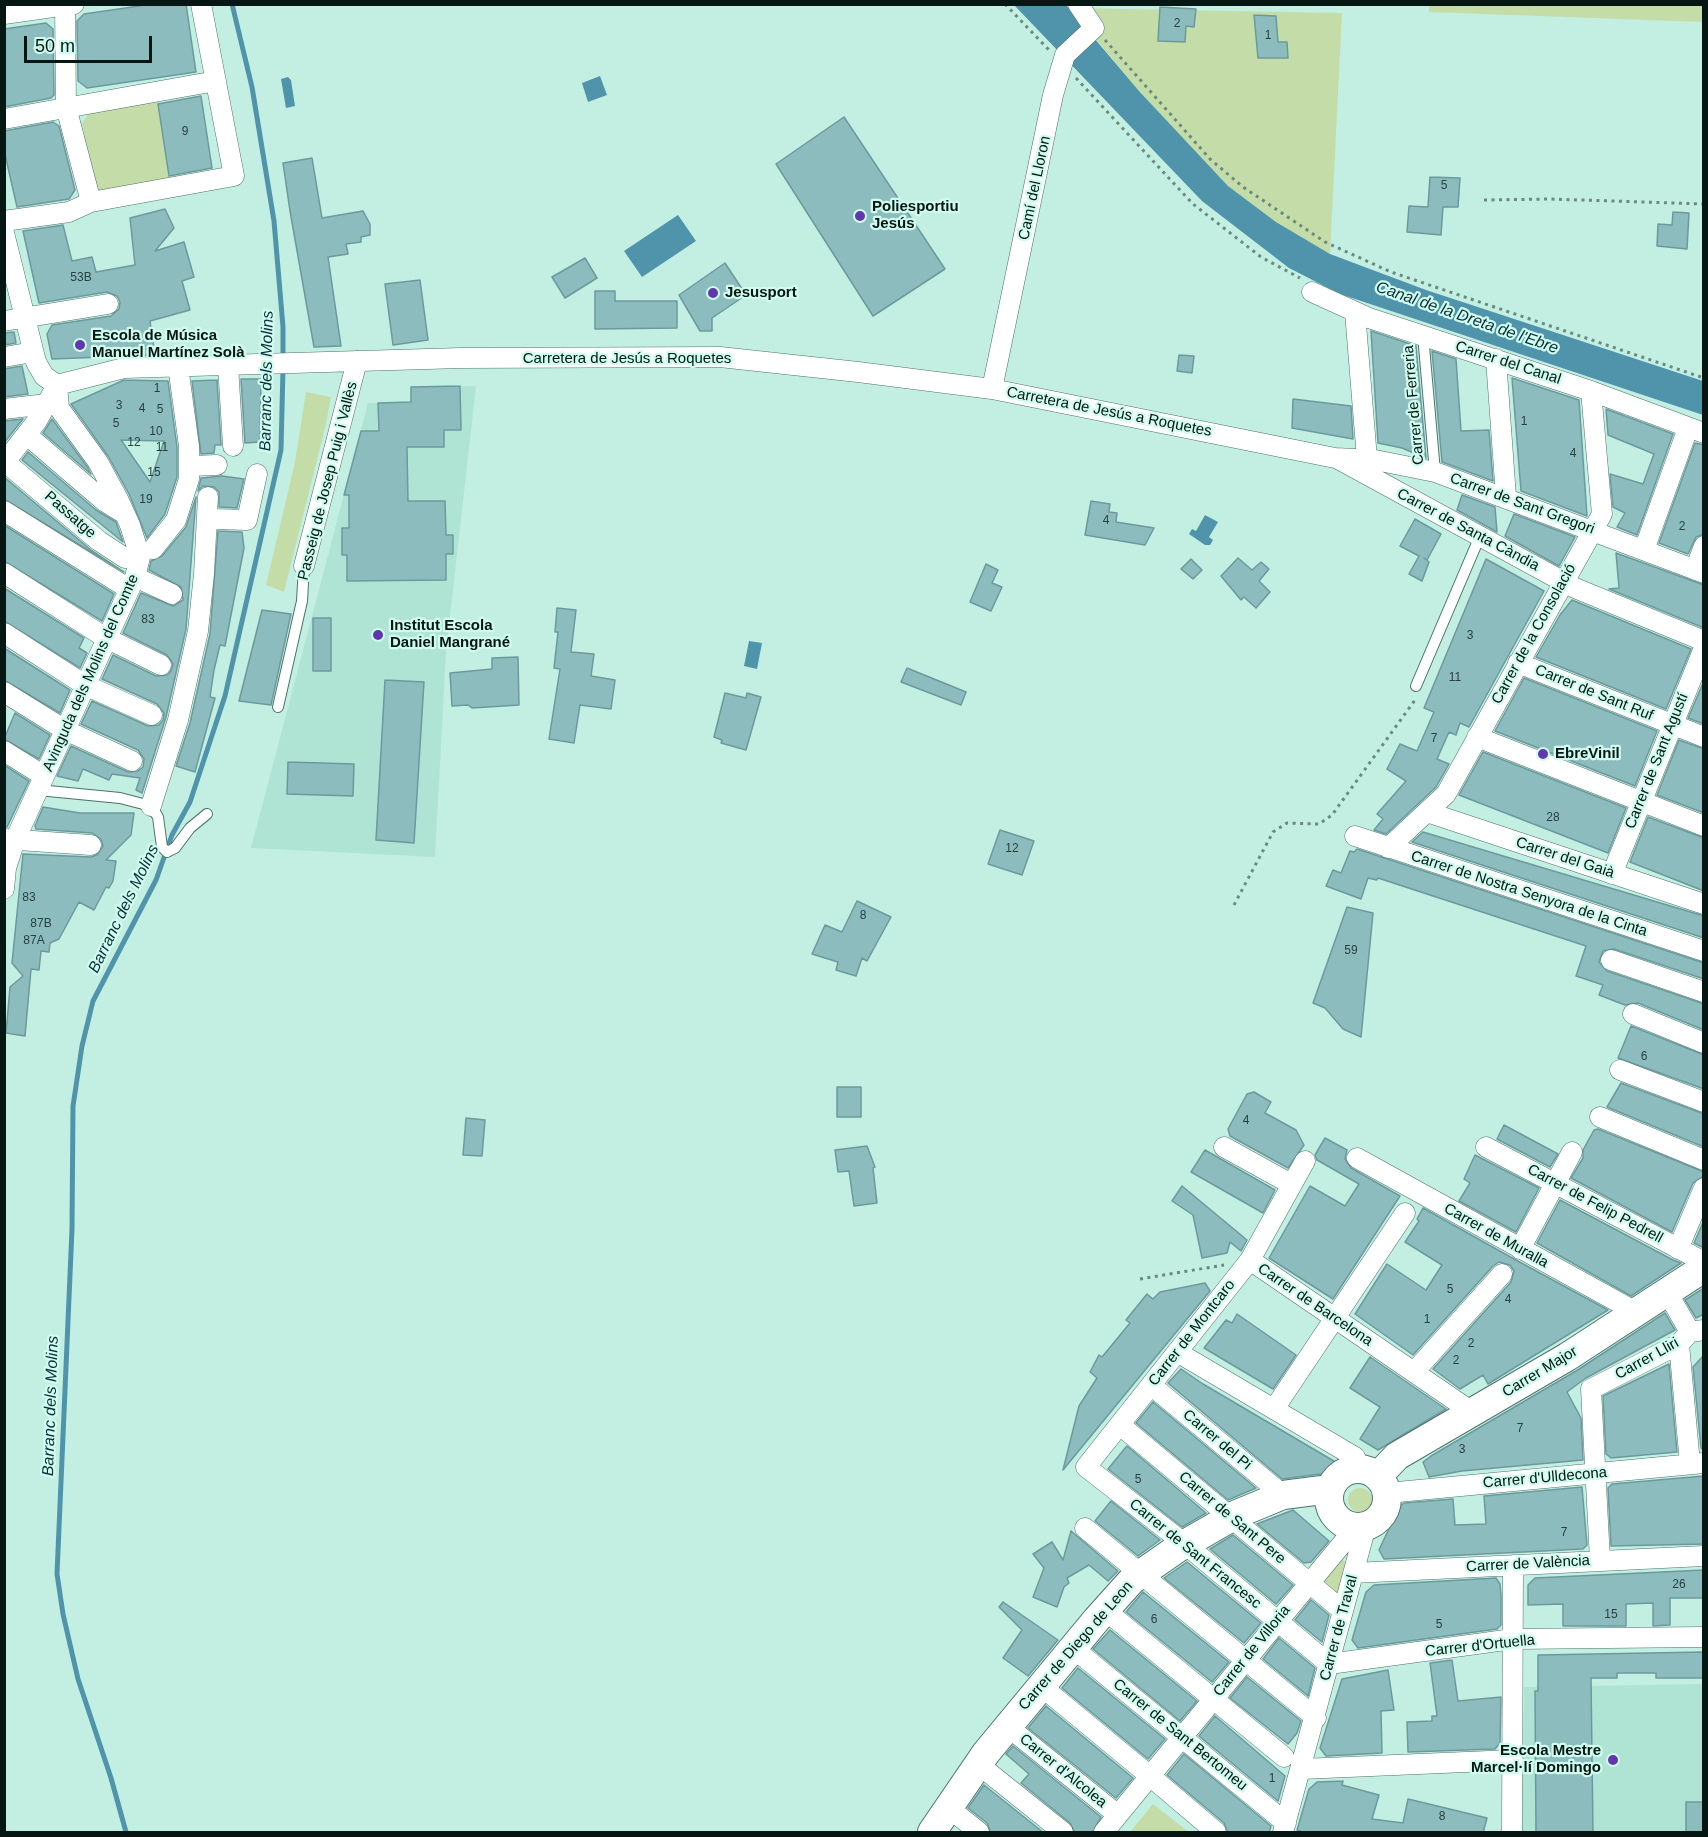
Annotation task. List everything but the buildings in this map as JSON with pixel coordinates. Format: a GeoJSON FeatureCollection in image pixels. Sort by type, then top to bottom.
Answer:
{"type":"FeatureCollection","features":[{"type":"Feature","properties":{"kind":"street"},"geometry":{"type":"LineString","coordinates":[[4,221],[69,212],[91,202],[234,176],[201,4]]}},
{"type":"Feature","properties":{"kind":"street"},"geometry":{"type":"LineString","coordinates":[[1078,4],[1094,28]]}},
{"type":"Feature","properties":{"kind":"street"},"geometry":{"type":"LineString","coordinates":[[4,14],[68,5],[66,107],[91,202]]}},
{"type":"Feature","properties":{"kind":"street","name":"Camí del Lloron"},"geometry":{"type":"LineString","coordinates":[[992,389],[1053,95],[1064,59],[1094,28]]}},
{"type":"Feature","properties":{"kind":"street"},"geometry":{"type":"LineString","coordinates":[[4,119],[216,81]]}},
{"type":"Feature","properties":{"kind":"street"},"geometry":{"type":"LineString","coordinates":[[4,233],[9,270],[25,318],[33,352],[40,370],[57,385],[27,435],[5,461]]}},
{"type":"Feature","properties":{"kind":"street","name":"Carrer del Canal"},"geometry":{"type":"LineString","coordinates":[[1308,286],[1355,312],[1591,391],[1696,430]]}},
{"type":"Feature","properties":{"kind":"street"},"geometry":{"type":"LineString","coordinates":[[4,321],[108,304]]}},
{"type":"Feature","properties":{"kind":"street"},"geometry":{"type":"LineString","coordinates":[[1355,312],[1367,459]]}},
{"type":"Feature","properties":{"kind":"street"},"geometry":{"type":"LineString","coordinates":[[4,357],[33,352]]}},
{"type":"Feature","properties":{"kind":"street","name":"Carretera de Jesús a Roquetes"},"geometry":{"type":"LineString","coordinates":[[57,385],[124,368],[357,361],[720,357],[992,389],[1335,458]]}},
{"type":"Feature","properties":{"kind":"street"},"geometry":{"type":"LineString","coordinates":[[1496,359],[1506,497]]}},
{"type":"Feature","properties":{"kind":"street","name":"Passeig de Josep Puig i Vallès"},"geometry":{"type":"LineString","coordinates":[[304,566],[357,361]]}},
{"type":"Feature","properties":{"kind":"street"},"geometry":{"type":"LineString","coordinates":[[228,365],[233,446]]}},
{"type":"Feature","properties":{"kind":"street"},"geometry":{"type":"LineString","coordinates":[[146,553],[176,520],[187,488],[190,466],[178,366]]}},
{"type":"Feature","properties":{"kind":"street","name":"Avinguda dels Molins del Comte"},"geometry":{"type":"LineString","coordinates":[[4,889],[10,839],[41,783],[146,553],[98,462],[59,408],[57,385]]}},
{"type":"Feature","properties":{"kind":"street","name":"Carrer de la Consolació"},"geometry":{"type":"LineString","coordinates":[[1388,848],[1446,794],[1602,514],[1591,391]]}},
{"type":"Feature","properties":{"kind":"street"},"geometry":{"type":"LineString","coordinates":[[4,409],[47,404]]}},
{"type":"Feature","properties":{"kind":"street"},"geometry":{"type":"LineString","coordinates":[[1644,550],[1696,430]]}},
{"type":"Feature","properties":{"kind":"street"},"geometry":{"type":"LineString","coordinates":[[27,435],[104,501],[125,514]]}},
{"type":"Feature","properties":{"kind":"street","name":"Carrer de Sant Gregori"},"geometry":{"type":"LineString","coordinates":[[1335,458],[1367,459],[1435,472],[1699,571]]}},
{"type":"Feature","properties":{"kind":"street","name":"Carrer de Santa Càndia"},"geometry":{"type":"LineString","coordinates":[[1335,458],[1563,581],[1704,641]]}},
{"type":"Feature","properties":{"kind":"street","name":"Passatge"},"geometry":{"type":"LineString","coordinates":[[5,461],[99,541],[125,558],[146,553]]}},
{"type":"Feature","properties":{"kind":"street"},"geometry":{"type":"LineString","coordinates":[[190,466],[217,465]]}},
{"type":"Feature","properties":{"kind":"street"},"geometry":{"type":"LineString","coordinates":[[207,522],[216,519],[247,520],[257,474]]}},
{"type":"Feature","properties":{"kind":"street"},"geometry":{"type":"LineString","coordinates":[[151,806],[178,720],[198,631],[208,497]]}},
{"type":"Feature","properties":{"kind":"street"},"geometry":{"type":"LineString","coordinates":[[4,511],[132,583],[172,594]]}},
{"type":"Feature","properties":{"kind":"street"},"geometry":{"type":"LineString","coordinates":[[1699,571],[1704,546]]}},
{"type":"Feature","properties":{"kind":"street"},"geometry":{"type":"LineString","coordinates":[[4,573],[106,638],[161,665]]}},
{"type":"Feature","properties":{"kind":"street"},"geometry":{"type":"LineString","coordinates":[[4,633],[85,685],[152,715]]}},
{"type":"Feature","properties":{"kind":"street","name":"Carrer de Sant Agustí"},"geometry":{"type":"LineString","coordinates":[[1612,874],[1704,648]]}},
{"type":"Feature","properties":{"kind":"street","name":"Carrer de Sant Ruf"},"geometry":{"type":"LineString","coordinates":[[1518,663],[1704,737]]}},
{"type":"Feature","properties":{"kind":"street"},"geometry":{"type":"LineString","coordinates":[[4,692],[65,730],[132,761]]}},
{"type":"Feature","properties":{"kind":"street"},"geometry":{"type":"LineString","coordinates":[[1477,737],[1704,826]]}},
{"type":"Feature","properties":{"kind":"street"},"geometry":{"type":"LineString","coordinates":[[4,751],[41,783]]}},
{"type":"Feature","properties":{"kind":"street","name":"Carrer del Gaià"},"geometry":{"type":"LineString","coordinates":[[1427,812],[1704,904]]}},
{"type":"Feature","properties":{"kind":"street","name":"Carrer de Nostra Senyora de la Cinta"},"geometry":{"type":"LineString","coordinates":[[1355,836],[1704,951]]}},
{"type":"Feature","properties":{"kind":"street"},"geometry":{"type":"LineString","coordinates":[[10,839],[91,845]]}},
{"type":"Feature","properties":{"kind":"street"},"geometry":{"type":"LineString","coordinates":[[1611,960],[1704,992]]}},
{"type":"Feature","properties":{"kind":"street"},"geometry":{"type":"LineString","coordinates":[[1633,1014],[1704,1043]]}},
{"type":"Feature","properties":{"kind":"street"},"geometry":{"type":"LineString","coordinates":[[1620,1070],[1704,1102]]}},
{"type":"Feature","properties":{"kind":"street"},"geometry":{"type":"LineString","coordinates":[[1600,1117],[1704,1160]]}},
{"type":"Feature","properties":{"kind":"street"},"geometry":{"type":"LineString","coordinates":[[1224,1147],[1292,1184]]}},
{"type":"Feature","properties":{"kind":"street","name":"Carrer de Felip Pedrell"},"geometry":{"type":"LineString","coordinates":[[1486,1147],[1704,1262]]}},
{"type":"Feature","properties":{"kind":"street"},"geometry":{"type":"LineString","coordinates":[[1520,1249],[1572,1152]]}},
{"type":"Feature","properties":{"kind":"street","name":"Carrer de Muralla"},"geometry":{"type":"LineString","coordinates":[[1357,1158],[1636,1312]]}},
{"type":"Feature","properties":{"kind":"street","name":"Carrer de Montcaro"},"geometry":{"type":"LineString","coordinates":[[1086,1467],[1250,1260],[1305,1161]]}},
{"type":"Feature","properties":{"kind":"street"},"geometry":{"type":"LineString","coordinates":[[1678,1249],[1704,1188]]}},
{"type":"Feature","properties":{"kind":"street"},"geometry":{"type":"LineString","coordinates":[[1274,1409],[1405,1214]]}},
{"type":"Feature","properties":{"kind":"street","name":"Carrer de Barcelona"},"geometry":{"type":"LineString","coordinates":[[1250,1260],[1472,1412]]}},
{"type":"Feature","properties":{"kind":"street","name":"Carrer Major"},"geometry":{"type":"LineString","coordinates":[[1375,1479],[1397,1456],[1567,1357],[1704,1268]]}},
{"type":"Feature","properties":{"kind":"street"},"geometry":{"type":"LineString","coordinates":[[1414,1372],[1502,1274]]}},
{"type":"Feature","properties":{"kind":"street"},"geometry":{"type":"LineString","coordinates":[[1667,1292],[1691,1335],[1697,1464]]}},
{"type":"Feature","properties":{"kind":"street","name":"Carrer Lliri"},"geometry":{"type":"LineString","coordinates":[[1597,1473],[1591,1389],[1691,1335]]}},
{"type":"Feature","properties":{"kind":"street"},"geometry":{"type":"LineString","coordinates":[[1177,1352],[1355,1457],[1375,1479],[1382,1513],[1361,1526],[1337,1518],[1329,1500],[1330,1490],[1341,1474],[1375,1479]]}},
{"type":"Feature","properties":{"kind":"street","name":"Carrer del Pi"},"geometry":{"type":"LineString","coordinates":[[1151,1385],[1282,1495]]}},
{"type":"Feature","properties":{"kind":"street","name":"Carrer de Sant Pere"},"geometry":{"type":"LineString","coordinates":[[1120,1425],[1233,1516],[1343,1611]]}},
{"type":"Feature","properties":{"kind":"street","name":"Carrer d'Ulldecona"},"geometry":{"type":"LineString","coordinates":[[1375,1479],[1597,1473],[1697,1464]]}},
{"type":"Feature","properties":{"kind":"street","name":"Carrer de Sant Francesc"},"geometry":{"type":"LineString","coordinates":[[1086,1467],[1185,1544],[1329,1664]]}},
{"type":"Feature","properties":{"kind":"street"},"geometry":{"type":"LineString","coordinates":[[1597,1473],[1600,1560]]}},
{"type":"Feature","properties":{"kind":"street","name":"Carrer de Diego de Leon"},"geometry":{"type":"LineString","coordinates":[[932,1833],[978,1764],[1007,1726],[1105,1610],[1141,1574],[1185,1544],[1233,1516],[1282,1495],[1330,1490]]}},
{"type":"Feature","properties":{"kind":"street","name":"Carrer de Traval"},"geometry":{"type":"LineString","coordinates":[[1285,1828],[1353,1574],[1361,1526]]}},
{"type":"Feature","properties":{"kind":"street","name":"Carrer de Villoria"},"geometry":{"type":"LineString","coordinates":[[1104,1833],[1309,1582],[1361,1526]]}},
{"type":"Feature","properties":{"kind":"street"},"geometry":{"type":"LineString","coordinates":[[1085,1528],[1246,1659],[1314,1724]]}},
{"type":"Feature","properties":{"kind":"street","name":"Carrer de València"},"geometry":{"type":"LineString","coordinates":[[1353,1574],[1704,1556]]}},
{"type":"Feature","properties":{"kind":"street"},"geometry":{"type":"LineString","coordinates":[[1512,1833],[1513,1565]]}},
{"type":"Feature","properties":{"kind":"street"},"geometry":{"type":"LineString","coordinates":[[1105,1610],[1284,1757]]}},
{"type":"Feature","properties":{"kind":"street","name":"Carrer d'Ortuella"},"geometry":{"type":"LineString","coordinates":[[1329,1664],[1514,1639],[1704,1637]]}},
{"type":"Feature","properties":{"kind":"street","name":"Carrer de Sant Bertomeu"},"geometry":{"type":"LineString","coordinates":[[1072,1648],[1182,1737],[1285,1828]]}},
{"type":"Feature","properties":{"kind":"street"},"geometry":{"type":"LineString","coordinates":[[1041,1686],[1216,1833]]}},
{"type":"Feature","properties":{"kind":"street","name":"Carrer d'Alcolea"},"geometry":{"type":"LineString","coordinates":[[1007,1726],[1118,1815]]}},
{"type":"Feature","properties":{"kind":"street"},"geometry":{"type":"LineString","coordinates":[[1301,1769],[1513,1760]]}},
{"type":"Feature","properties":{"kind":"street"},"geometry":{"type":"LineString","coordinates":[[978,1764],[1063,1833]]}},
{"type":"Feature","properties":{"kind":"street"},"geometry":{"type":"LineString","coordinates":[[949,1808],[979,1833]]}},
{"type":"Feature","properties":{"kind":"lane","name":"Carrer de Ferreria"},"geometry":{"type":"LineString","coordinates":[[1423,335],[1435,472]]}},
{"type":"Feature","properties":{"kind":"lane"},"geometry":{"type":"LineString","coordinates":[[1416,686],[1480,536]]}},
{"type":"Feature","properties":{"kind":"lane","name":"Passeig de Josep Puig i Vallès"},"geometry":{"type":"LineString","coordinates":[[278,707],[302,601],[304,566]]}},
{"type":"Feature","properties":{"kind":"lane"},"geometry":{"type":"LineString","coordinates":[[41,783],[151,806],[158,817],[162,847],[167,852],[175,848],[190,828],[207,814]]}},
{"type":"Feature","properties":{"kind":"path"},"geometry":{"type":"LineString","coordinates":[[1005,4],[1064,59],[1151,162],[1194,204],[1261,257],[1308,286]]}},
{"type":"Feature","properties":{"kind":"path"},"geometry":{"type":"LineString","coordinates":[[1094,28],[1210,159],[1243,187],[1325,242],[1391,272],[1704,378]]}},
{"type":"Feature","properties":{"kind":"path"},"geometry":{"type":"LineString","coordinates":[[1484,200],[1550,199],[1704,204]]}},
{"type":"Feature","properties":{"kind":"path"},"geometry":{"type":"LineString","coordinates":[[1234,905],[1273,832],[1287,823],[1319,824],[1332,815],[1415,703],[1416,686]]}},
{"type":"Feature","properties":{"kind":"path","name":"Carrer de Barcelona"},"geometry":{"type":"LineString","coordinates":[[1140,1279],[1250,1260]]}},
{"type":"Feature","properties":{"kind":"shaded area"},"geometry":{"type":"Polygon","coordinates":[[[1703,4],[1702,22],[1429,12],[1429,5],[1703,4]]]}},
{"type":"Feature","properties":{"kind":"shaded area"},"geometry":{"type":"Polygon","coordinates":[[[1070,8],[1342,13],[1330,254],[1276,222],[1228,186],[1139,91],[1070,8]]]}},
{"type":"Feature","properties":{"kind":"shaded area"},"geometry":{"type":"Polygon","coordinates":[[[159,101],[171,184],[107,196],[95,187],[82,123],[89,113],[159,101]]]}},
{"type":"Feature","properties":{"kind":"shaded area","name":"Institut Escola Daniel Mangrané"},"geometry":{"type":"Polygon","coordinates":[[[476,386],[446,652],[435,857],[251,848],[368,403],[411,402],[411,387],[476,386]]]}},
{"type":"Feature","properties":{"kind":"shaded area"},"geometry":{"type":"Polygon","coordinates":[[[306,392],[331,397],[284,592],[266,585],[295,462],[306,392]]]}},
{"type":"Feature","properties":{"kind":"shaded area"},"geometry":{"type":"Polygon","coordinates":[[[1360,1488],[1368,1492],[1372,1500],[1368,1508],[1360,1512],[1352,1508],[1348,1500],[1352,1492],[1360,1488]]]}},
{"type":"Feature","properties":{"kind":"shaded area"},"geometry":{"type":"Polygon","coordinates":[[[1340,1556],[1347,1565],[1336,1600],[1315,1582],[1340,1556]]]}},
{"type":"Feature","properties":{"kind":"shaded area","name":"Escola Mestre Marcel·lí Domingo"},"geometry":{"type":"Polygon","coordinates":[[[1703,1684],[1703,1832],[1522,1832],[1524,1687],[1703,1684]]]}},
{"type":"Feature","properties":{"kind":"shaded area"},"geometry":{"type":"Polygon","coordinates":[[[1153,1804],[1189,1832],[1130,1832],[1153,1804]]]}},
{"type":"Feature","properties":{"kind":"water","name":"Canal de la Dreta de l'Ebre"},"geometry":{"type":"Polygon","coordinates":[[[1014,5],[1066,5],[1139,91],[1228,186],[1276,222],[1330,254],[1426,290],[1703,381],[1703,415],[1340,294],[1289,268],[1202,201],[1014,5]]]}},
{"type":"Feature","properties":{"kind":"water"},"geometry":{"type":"Polygon","coordinates":[[[600,76],[607,95],[588,102],[582,83],[600,76]]]}},
{"type":"Feature","properties":{"kind":"water"},"geometry":{"type":"Polygon","coordinates":[[[288,77],[291,80],[295,106],[286,108],[281,79],[288,77]]]}},
{"type":"Feature","properties":{"kind":"water"},"geometry":{"type":"Polygon","coordinates":[[[678,215],[696,241],[642,277],[624,251],[678,215]]]}},
{"type":"Feature","properties":{"kind":"water"},"geometry":{"type":"Polygon","coordinates":[[[1205,515],[1218,522],[1209,537],[1213,540],[1210,545],[1205,545],[1189,534],[1192,529],[1196,531],[1205,515]]]}},
{"type":"Feature","properties":{"kind":"water"},"geometry":{"type":"Polygon","coordinates":[[[749,641],[762,643],[757,669],[744,666],[749,641]]]}},
{"type":"Feature","properties":{"kind":"waterway","name":"Barranc dels Molins"},"geometry":{"type":"LineString","coordinates":[[232,4],[252,87],[274,221],[283,327],[283,358]]}},
{"type":"Feature","properties":{"kind":"waterway","name":"Barranc dels Molins"},"geometry":{"type":"LineString","coordinates":[[126,1832],[111,1778],[78,1679],[63,1614],[57,1574],[72,1229],[73,1106],[82,1046],[93,1001],[156,880],[172,835],[190,802],[225,696],[281,450],[283,368]]}},
{"type":"Feature","properties":{"kind":"place","name":"Poliesportiu Jesús"},"geometry":{"type":"Point","coordinates":[860,216]}},
{"type":"Feature","properties":{"kind":"place","name":"Jesusport"},"geometry":{"type":"Point","coordinates":[713,293]}},
{"type":"Feature","properties":{"kind":"place","name":"Escola de Música Manuel Martínez Solà"},"geometry":{"type":"Point","coordinates":[80,345]}},
{"type":"Feature","properties":{"kind":"place","name":"Institut Escola Daniel Mangrané"},"geometry":{"type":"Point","coordinates":[378,635]}},
{"type":"Feature","properties":{"kind":"place","name":"EbreVinil"},"geometry":{"type":"Point","coordinates":[1543,754]}},
{"type":"Feature","properties":{"kind":"place","name":"Escola Mestre Marcel·lí Domingo"},"geometry":{"type":"Point","coordinates":[1613,1760]}}]}
